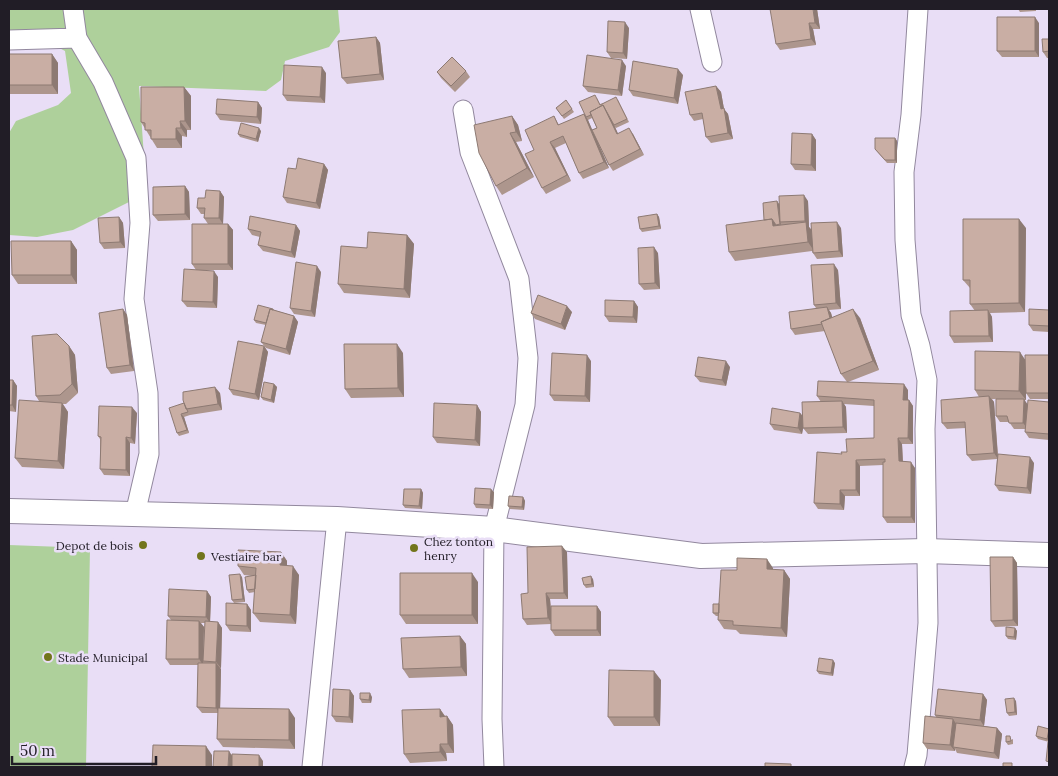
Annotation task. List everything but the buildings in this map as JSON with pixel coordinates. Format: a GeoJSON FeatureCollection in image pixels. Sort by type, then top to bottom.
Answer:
{"type":"FeatureCollection","features":[{"type":"Feature","properties":{"kind":"street"},"geometry":{"type":"LineString","coordinates":[[73,9],[77,38],[103,82],[136,158],[140,223],[134,299],[148,393],[149,454],[136,514]]}},
{"type":"Feature","properties":{"kind":"street"},"geometry":{"type":"LineString","coordinates":[[700,9],[712,62]]}},
{"type":"Feature","properties":{"kind":"street"},"geometry":{"type":"LineString","coordinates":[[914,767],[917,755],[928,624],[926,551],[927,380],[911,315],[905,240],[904,191],[918,9]]}},
{"type":"Feature","properties":{"kind":"street"},"geometry":{"type":"LineString","coordinates":[[9,40],[77,38]]}},
{"type":"Feature","properties":{"kind":"street"},"geometry":{"type":"LineString","coordinates":[[463,110],[470,152],[518,279],[528,358],[525,405],[494,529],[492,719],[494,767]]}},
{"type":"Feature","properties":{"kind":"street"},"geometry":{"type":"LineString","coordinates":[[9,511],[337,519],[494,529],[702,556],[926,551],[1049,555]]}},
{"type":"Feature","properties":{"kind":"street"},"geometry":{"type":"LineString","coordinates":[[312,767],[337,519]]}},
{"type":"Feature","properties":{"kind":"green space"},"geometry":{"type":"Polygon","coordinates":[[[9,9],[338,9],[340,32],[329,47],[285,61],[281,80],[266,91],[139,86],[145,171],[137,198],[73,230],[37,237],[9,235],[9,133],[16,121],[58,105],[71,93],[65,51],[33,34],[9,32],[9,9]]]}},
{"type":"Feature","properties":{"kind":"green space","name":"Stade Municipal"},"geometry":{"type":"Polygon","coordinates":[[[9,545],[90,548],[86,767],[9,767],[9,545]]]}},
{"type":"Feature","properties":{"kind":"place","name":"Depot de bois"},"geometry":{"type":"Point","coordinates":[143,545]}},
{"type":"Feature","properties":{"kind":"place","name":"Chez tonton henry"},"geometry":{"type":"Point","coordinates":[414,548]}},
{"type":"Feature","properties":{"kind":"place","name":"Vestiaire bar"},"geometry":{"type":"Point","coordinates":[201,556]}},
{"type":"Feature","properties":{"kind":"place","name":"Stade Municipal"},"geometry":{"type":"Point","coordinates":[48,657]}}]}
